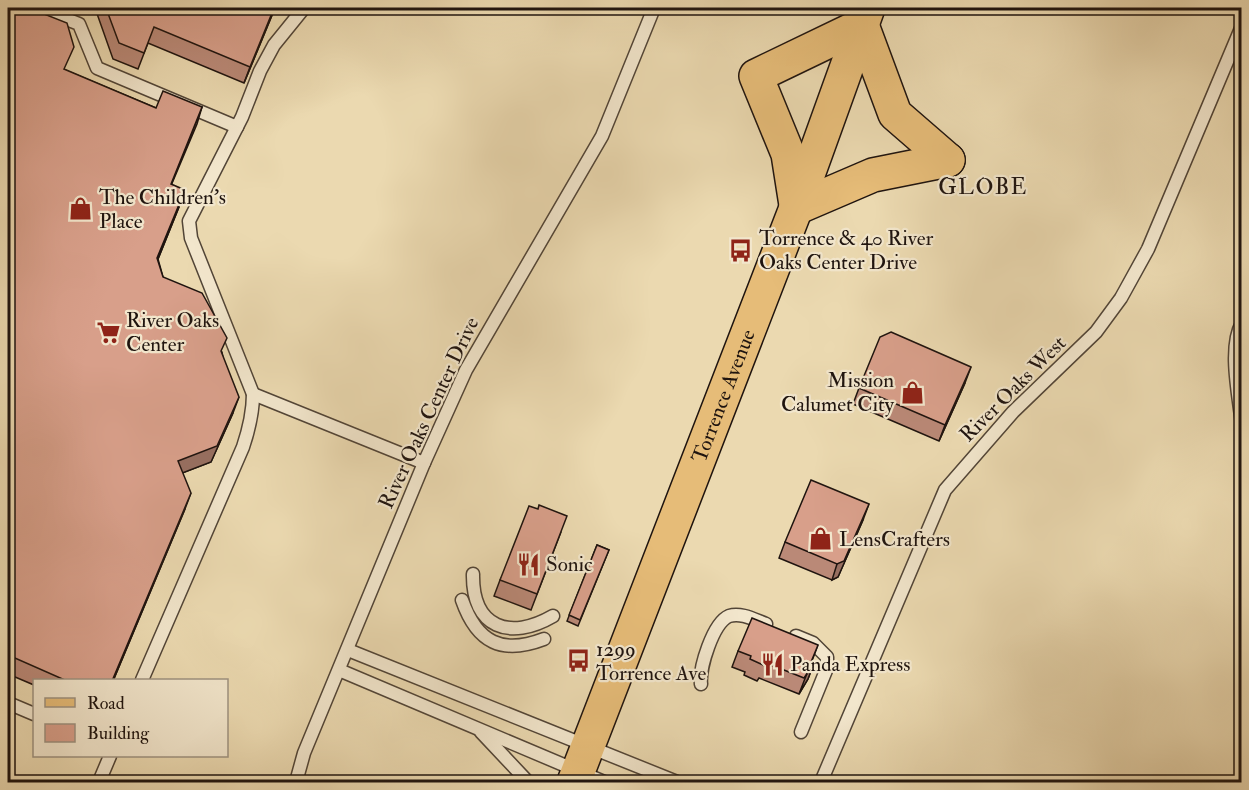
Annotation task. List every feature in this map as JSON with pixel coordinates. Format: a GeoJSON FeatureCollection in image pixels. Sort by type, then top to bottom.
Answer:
{"type":"FeatureCollection","features":[{"type":"Feature","properties":{"kind":"main road","name":"Torrence Avenue"},"geometry":{"type":"LineString","coordinates":[[586,771],[796,208],[865,16]]}},
{"type":"Feature","properties":{"kind":"main road"},"geometry":{"type":"LineString","coordinates":[[865,16],[895,114],[948,160],[873,175],[796,208],[788,154],[756,76],[865,16]]}},
{"type":"Feature","properties":{"kind":"lane"},"geometry":{"type":"LineString","coordinates":[[38,8],[56,11],[79,24],[97,68],[237,127]]}},
{"type":"Feature","properties":{"kind":"lane"},"geometry":{"type":"LineString","coordinates":[[143,679],[250,426],[253,394],[191,238],[189,221],[237,127],[265,62],[304,8]]}},
{"type":"Feature","properties":{"kind":"lane","name":"River Oaks Center Drive"},"geometry":{"type":"LineString","coordinates":[[296,783],[304,753],[424,464],[466,370],[602,136],[654,8]]}},
{"type":"Feature","properties":{"kind":"lane","name":"River Oaks West"},"geometry":{"type":"LineString","coordinates":[[821,783],[945,490],[1014,412],[1096,332],[1121,297],[1148,249],[1242,26]]}},
{"type":"Feature","properties":{"kind":"lane"},"geometry":{"type":"LineString","coordinates":[[1242,323],[1236,343],[1235,361],[1242,424]]}},
{"type":"Feature","properties":{"kind":"lane"},"geometry":{"type":"LineString","coordinates":[[253,394],[424,464]]}},
{"type":"Feature","properties":{"kind":"lane"},"geometry":{"type":"LineString","coordinates":[[473,574],[475,599],[486,617],[495,624],[515,630],[525,629],[553,616]]}},
{"type":"Feature","properties":{"kind":"lane"},"geometry":{"type":"LineString","coordinates":[[462,600],[473,625],[497,644],[518,648],[544,639]]}},
{"type":"Feature","properties":{"kind":"lane"},"geometry":{"type":"LineString","coordinates":[[701,684],[701,666],[715,632],[729,616],[748,617],[813,643],[827,657],[827,668],[801,732]]}},
{"type":"Feature","properties":{"kind":"lane"},"geometry":{"type":"LineString","coordinates":[[348,650],[586,771]]}},
{"type":"Feature","properties":{"kind":"lane"},"geometry":{"type":"LineString","coordinates":[[339,670],[586,771],[676,783]]}},
{"type":"Feature","properties":{"kind":"lane"},"geometry":{"type":"LineString","coordinates":[[8,703],[33,714]]}},
{"type":"Feature","properties":{"kind":"lane"},"geometry":{"type":"LineString","coordinates":[[476,727],[528,783]]}},
{"type":"Feature","properties":{"kind":"lane"},"geometry":{"type":"LineString","coordinates":[[99,783],[110,757]]}},
{"type":"Feature","properties":{"kind":"building","name":"River Oaks Center"},"geometry":{"type":"Polygon","coordinates":[[[8,8],[29,8],[67,23],[74,47],[64,69],[156,108],[163,91],[202,107],[171,184],[185,190],[157,258],[163,277],[202,293],[227,338],[221,351],[239,397],[217,446],[178,461],[191,493],[113,679],[62,679],[8,655],[8,8]]]}},
{"type":"Feature","properties":{"kind":"building"},"geometry":{"type":"Polygon","coordinates":[[[106,8],[274,8],[250,67],[154,27],[144,53],[119,43],[106,8]]]}},
{"type":"Feature","properties":{"kind":"building"},"geometry":{"type":"Polygon","coordinates":[[[891,332],[971,367],[945,425],[859,388],[880,337],[891,332]]]}},
{"type":"Feature","properties":{"kind":"building","name":"LensCrafters"},"geometry":{"type":"Polygon","coordinates":[[[811,480],[869,504],[844,561],[837,564],[785,542],[811,480]]]}},
{"type":"Feature","properties":{"kind":"building","name":"Sonic"},"geometry":{"type":"Polygon","coordinates":[[[539,505],[567,516],[537,594],[500,580],[529,506],[538,509],[539,505]]]}},
{"type":"Feature","properties":{"kind":"building"},"geometry":{"type":"Polygon","coordinates":[[[597,545],[609,550],[580,620],[569,615],[597,545]]]}},
{"type":"Feature","properties":{"kind":"building"},"geometry":{"type":"Polygon","coordinates":[[[752,618],[818,645],[811,662],[814,663],[804,678],[764,662],[763,665],[750,659],[751,656],[738,651],[752,618]]]}},
{"type":"Feature","properties":{"kind":"place","name":"The Children's Place"},"geometry":{"type":"Point","coordinates":[81,209]}},
{"type":"Feature","properties":{"kind":"place","name":"Torrence & 40 River Oaks Center Drive"},"geometry":{"type":"Point","coordinates":[741,250]}},
{"type":"Feature","properties":{"kind":"place","name":"River Oaks Center"},"geometry":{"type":"Point","coordinates":[108,332]}},
{"type":"Feature","properties":{"kind":"place","name":"Mission Calumet City"},"geometry":{"type":"Point","coordinates":[912,392]}},
{"type":"Feature","properties":{"kind":"place","name":"LensCrafters"},"geometry":{"type":"Point","coordinates":[821,539]}},
{"type":"Feature","properties":{"kind":"place","name":"Sonic"},"geometry":{"type":"Point","coordinates":[528,564]}},
{"type":"Feature","properties":{"kind":"place","name":"1299 Torrence Ave"},"geometry":{"type":"Point","coordinates":[578,661]}},
{"type":"Feature","properties":{"kind":"place","name":"Panda Express"},"geometry":{"type":"Point","coordinates":[772,664]}},
{"type":"Feature","properties":{"kind":"district","name":"GLOBE"},"geometry":{"type":"Point","coordinates":[983,187]}}]}
